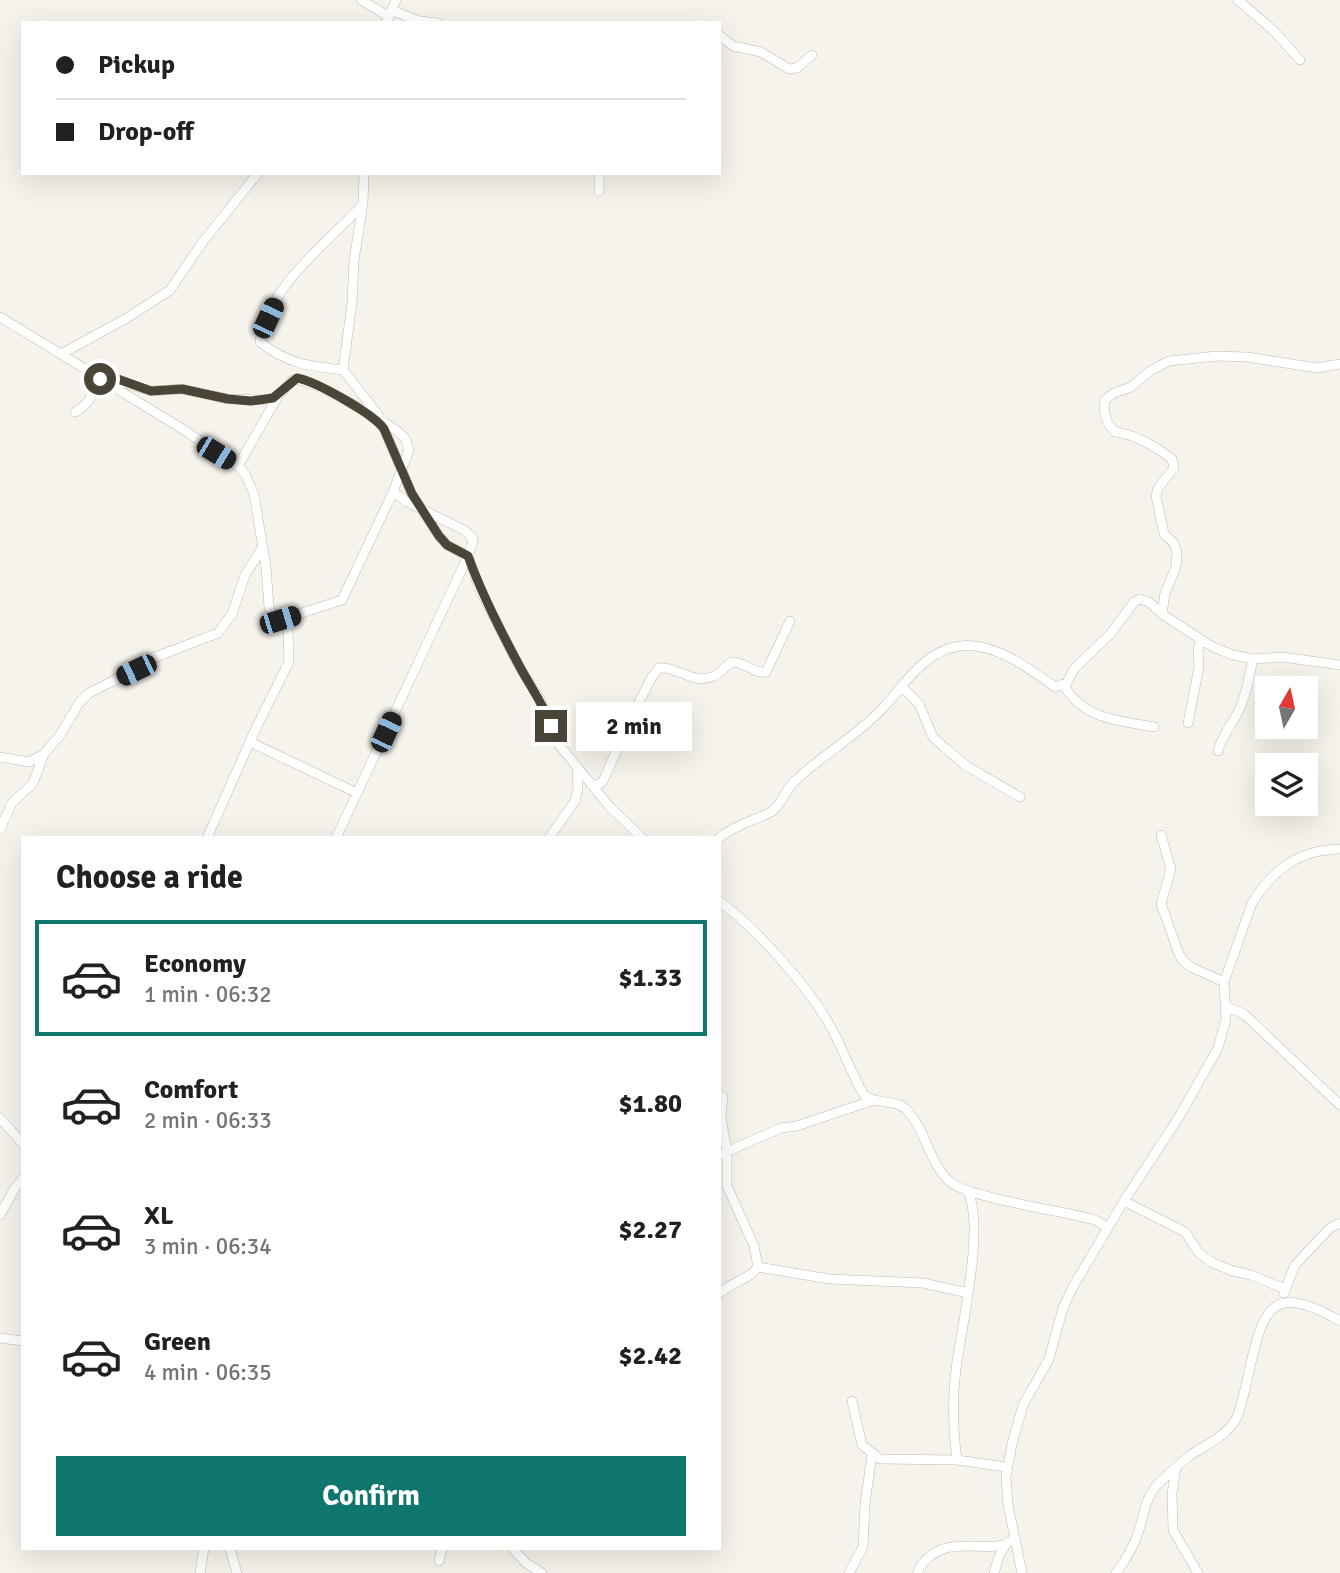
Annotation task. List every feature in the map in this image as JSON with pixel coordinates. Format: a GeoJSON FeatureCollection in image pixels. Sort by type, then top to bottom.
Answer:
{"type":"FeatureCollection","features":[{"type":"Feature","properties":{"kind":"street"},"geometry":{"type":"LineString","coordinates":[[361,0],[389,17],[419,21]]}},
{"type":"Feature","properties":{"kind":"street"},"geometry":{"type":"LineString","coordinates":[[389,17],[396,0]]}},
{"type":"Feature","properties":{"kind":"street"},"geometry":{"type":"LineString","coordinates":[[1238,0],[1275,32],[1300,60]]}},
{"type":"Feature","properties":{"kind":"street"},"geometry":{"type":"LineString","coordinates":[[721,37],[733,46],[761,52],[789,69],[797,68],[811,55]]}},
{"type":"Feature","properties":{"kind":"street"},"geometry":{"type":"LineString","coordinates":[[61,354],[127,318],[170,290],[202,243],[256,175]]}},
{"type":"Feature","properties":{"kind":"street"},"geometry":{"type":"LineString","coordinates":[[343,370],[352,303],[354,260],[363,204],[364,175]]}},
{"type":"Feature","properties":{"kind":"street"},"geometry":{"type":"LineString","coordinates":[[599,175],[599,191]]}},
{"type":"Feature","properties":{"kind":"street"},"geometry":{"type":"LineString","coordinates":[[363,204],[288,283],[274,304],[261,332],[260,342],[289,361],[343,370],[377,413],[400,469],[422,509],[447,545],[468,556],[480,590],[520,668],[540,699],[556,741],[591,785],[639,836]]}},
{"type":"Feature","properties":{"kind":"street"},"geometry":{"type":"LineString","coordinates":[[0,317],[238,466],[245,474],[254,494],[269,607],[288,631],[289,663],[208,836]]}},
{"type":"Feature","properties":{"kind":"street"},"geometry":{"type":"LineString","coordinates":[[1161,614],[1165,593],[1176,567],[1177,553],[1174,543],[1164,534],[1156,496],[1158,488],[1174,468],[1172,459],[1123,432],[1115,432],[1108,424],[1104,411],[1105,400],[1114,393],[1131,387],[1150,371],[1169,361],[1217,356],[1261,357],[1317,368],[1340,364]]}},
{"type":"Feature","properties":{"kind":"street"},"geometry":{"type":"LineString","coordinates":[[96,376],[115,378],[151,391],[182,389],[251,401],[278,396]]}},
{"type":"Feature","properties":{"kind":"street"},"geometry":{"type":"LineString","coordinates":[[75,412],[82,409],[96,376]]}},
{"type":"Feature","properties":{"kind":"street"},"geometry":{"type":"LineString","coordinates":[[238,466],[278,396],[293,380],[302,379],[348,402],[402,436],[407,442],[409,450],[393,492],[342,600],[280,620]]}},
{"type":"Feature","properties":{"kind":"street"},"geometry":{"type":"LineString","coordinates":[[337,836],[473,541],[468,533],[393,492]]}},
{"type":"Feature","properties":{"kind":"street"},"geometry":{"type":"LineString","coordinates":[[0,757],[29,762],[44,754],[89,693],[136,670],[153,658],[218,633],[232,614],[248,569],[257,560],[263,547]]}},
{"type":"Feature","properties":{"kind":"street"},"geometry":{"type":"LineString","coordinates":[[721,837],[735,827],[773,811],[791,785],[852,737],[934,655],[962,645],[998,651],[1055,687],[1063,685],[1074,668],[1111,634],[1134,602],[1145,600],[1161,614],[1223,652],[1253,659],[1282,657],[1340,665]]}},
{"type":"Feature","properties":{"kind":"street"},"geometry":{"type":"LineString","coordinates":[[591,785],[598,785],[603,781],[635,710],[659,668],[669,668],[702,680],[715,676],[732,662],[746,665],[758,672],[766,672],[790,621]]}},
{"type":"Feature","properties":{"kind":"street"},"geometry":{"type":"LineString","coordinates":[[1188,723],[1199,667],[1198,649],[1201,640]]}},
{"type":"Feature","properties":{"kind":"street"},"geometry":{"type":"LineString","coordinates":[[1218,751],[1221,739],[1244,700],[1253,659]]}},
{"type":"Feature","properties":{"kind":"street"},"geometry":{"type":"LineString","coordinates":[[1063,685],[1073,701],[1095,714],[1154,727]]}},
{"type":"Feature","properties":{"kind":"street"},"geometry":{"type":"LineString","coordinates":[[901,686],[919,704],[933,737],[965,765],[1020,797]]}},
{"type":"Feature","properties":{"kind":"street"},"geometry":{"type":"LineString","coordinates":[[250,742],[357,793]]}},
{"type":"Feature","properties":{"kind":"street"},"geometry":{"type":"LineString","coordinates":[[0,829],[12,803],[37,776],[44,754]]}},
{"type":"Feature","properties":{"kind":"street"},"geometry":{"type":"LineString","coordinates":[[550,836],[575,801],[578,788],[577,768]]}},
{"type":"Feature","properties":{"kind":"street"},"geometry":{"type":"LineString","coordinates":[[1161,835],[1171,869],[1161,904],[1179,954],[1191,967],[1224,982]]}},
{"type":"Feature","properties":{"kind":"street"},"geometry":{"type":"LineString","coordinates":[[1022,1573],[1008,1505],[1006,1467],[1023,1405],[1049,1359],[1063,1308],[1124,1201],[1179,1117],[1218,1048],[1224,1029],[1224,982],[1252,903],[1270,877],[1302,855],[1318,849],[1340,849]]}},
{"type":"Feature","properties":{"kind":"street"},"geometry":{"type":"LineString","coordinates":[[721,902],[737,914],[770,948],[812,1000],[827,1021],[858,1084],[871,1101]]}},
{"type":"Feature","properties":{"kind":"street"},"geometry":{"type":"LineString","coordinates":[[1225,1006],[1244,1014],[1340,1105]]}},
{"type":"Feature","properties":{"kind":"street"},"geometry":{"type":"LineString","coordinates":[[721,1096],[727,1186],[754,1245],[758,1267],[753,1274],[721,1292]]}},
{"type":"Feature","properties":{"kind":"street"},"geometry":{"type":"LineString","coordinates":[[723,1154],[780,1128],[797,1126],[871,1101],[897,1104],[906,1108],[912,1116],[950,1182],[967,1190],[1095,1220],[1108,1228]]}},
{"type":"Feature","properties":{"kind":"street"},"geometry":{"type":"LineString","coordinates":[[0,1118],[21,1142]]}},
{"type":"Feature","properties":{"kind":"street"},"geometry":{"type":"LineString","coordinates":[[0,1215],[21,1180]]}},
{"type":"Feature","properties":{"kind":"street"},"geometry":{"type":"LineString","coordinates":[[957,1460],[952,1425],[955,1371],[968,1293],[975,1215],[967,1190]]}},
{"type":"Feature","properties":{"kind":"street"},"geometry":{"type":"LineString","coordinates":[[1124,1201],[1185,1232],[1199,1253],[1213,1263],[1285,1289]]}},
{"type":"Feature","properties":{"kind":"street"},"geometry":{"type":"LineString","coordinates":[[1279,1304],[1295,1265],[1330,1228],[1340,1223]]}},
{"type":"Feature","properties":{"kind":"street"},"geometry":{"type":"LineString","coordinates":[[758,1267],[829,1279],[923,1283],[968,1293]]}},
{"type":"Feature","properties":{"kind":"street"},"geometry":{"type":"LineString","coordinates":[[1116,1573],[1139,1531],[1147,1499],[1157,1486],[1236,1420],[1259,1331],[1269,1312],[1279,1304],[1290,1302],[1302,1304],[1340,1321]]}},
{"type":"Feature","properties":{"kind":"street"},"geometry":{"type":"LineString","coordinates":[[0,1338],[21,1341]]}},
{"type":"Feature","properties":{"kind":"street"},"geometry":{"type":"LineString","coordinates":[[852,1401],[860,1440],[872,1454],[889,1461],[957,1460],[1006,1467]]}},
{"type":"Feature","properties":{"kind":"street"},"geometry":{"type":"LineString","coordinates":[[849,1573],[863,1547],[865,1504],[872,1454]]}},
{"type":"Feature","properties":{"kind":"street"},"geometry":{"type":"LineString","coordinates":[[1177,1468],[1172,1494],[1173,1530],[1198,1573]]}},
{"type":"Feature","properties":{"kind":"street"},"geometry":{"type":"LineString","coordinates":[[994,1573],[999,1556],[1014,1537]]}},
{"type":"Feature","properties":{"kind":"street"},"geometry":{"type":"LineString","coordinates":[[917,1573],[925,1560],[942,1549],[962,1545],[1005,1546]]}},
{"type":"Feature","properties":{"kind":"street"},"geometry":{"type":"LineString","coordinates":[[200,1573],[204,1550]]}},
{"type":"Feature","properties":{"kind":"street"},"geometry":{"type":"LineString","coordinates":[[230,1550],[237,1573]]}},
{"type":"Feature","properties":{"kind":"street"},"geometry":{"type":"LineString","coordinates":[[439,1561],[442,1550]]}},
{"type":"Feature","properties":{"kind":"street"},"geometry":{"type":"LineString","coordinates":[[514,1550],[526,1563],[542,1573]]}},
{"type":"Feature","properties":{"kind":"route"},"geometry":{"type":"LineString","coordinates":[[100,379],[92,373],[151,391],[173,388],[251,401],[278,396],[297,378],[348,402],[379,421],[412,494],[439,536],[447,545],[468,556],[480,590],[520,668],[540,699],[551,726]]}}]}
